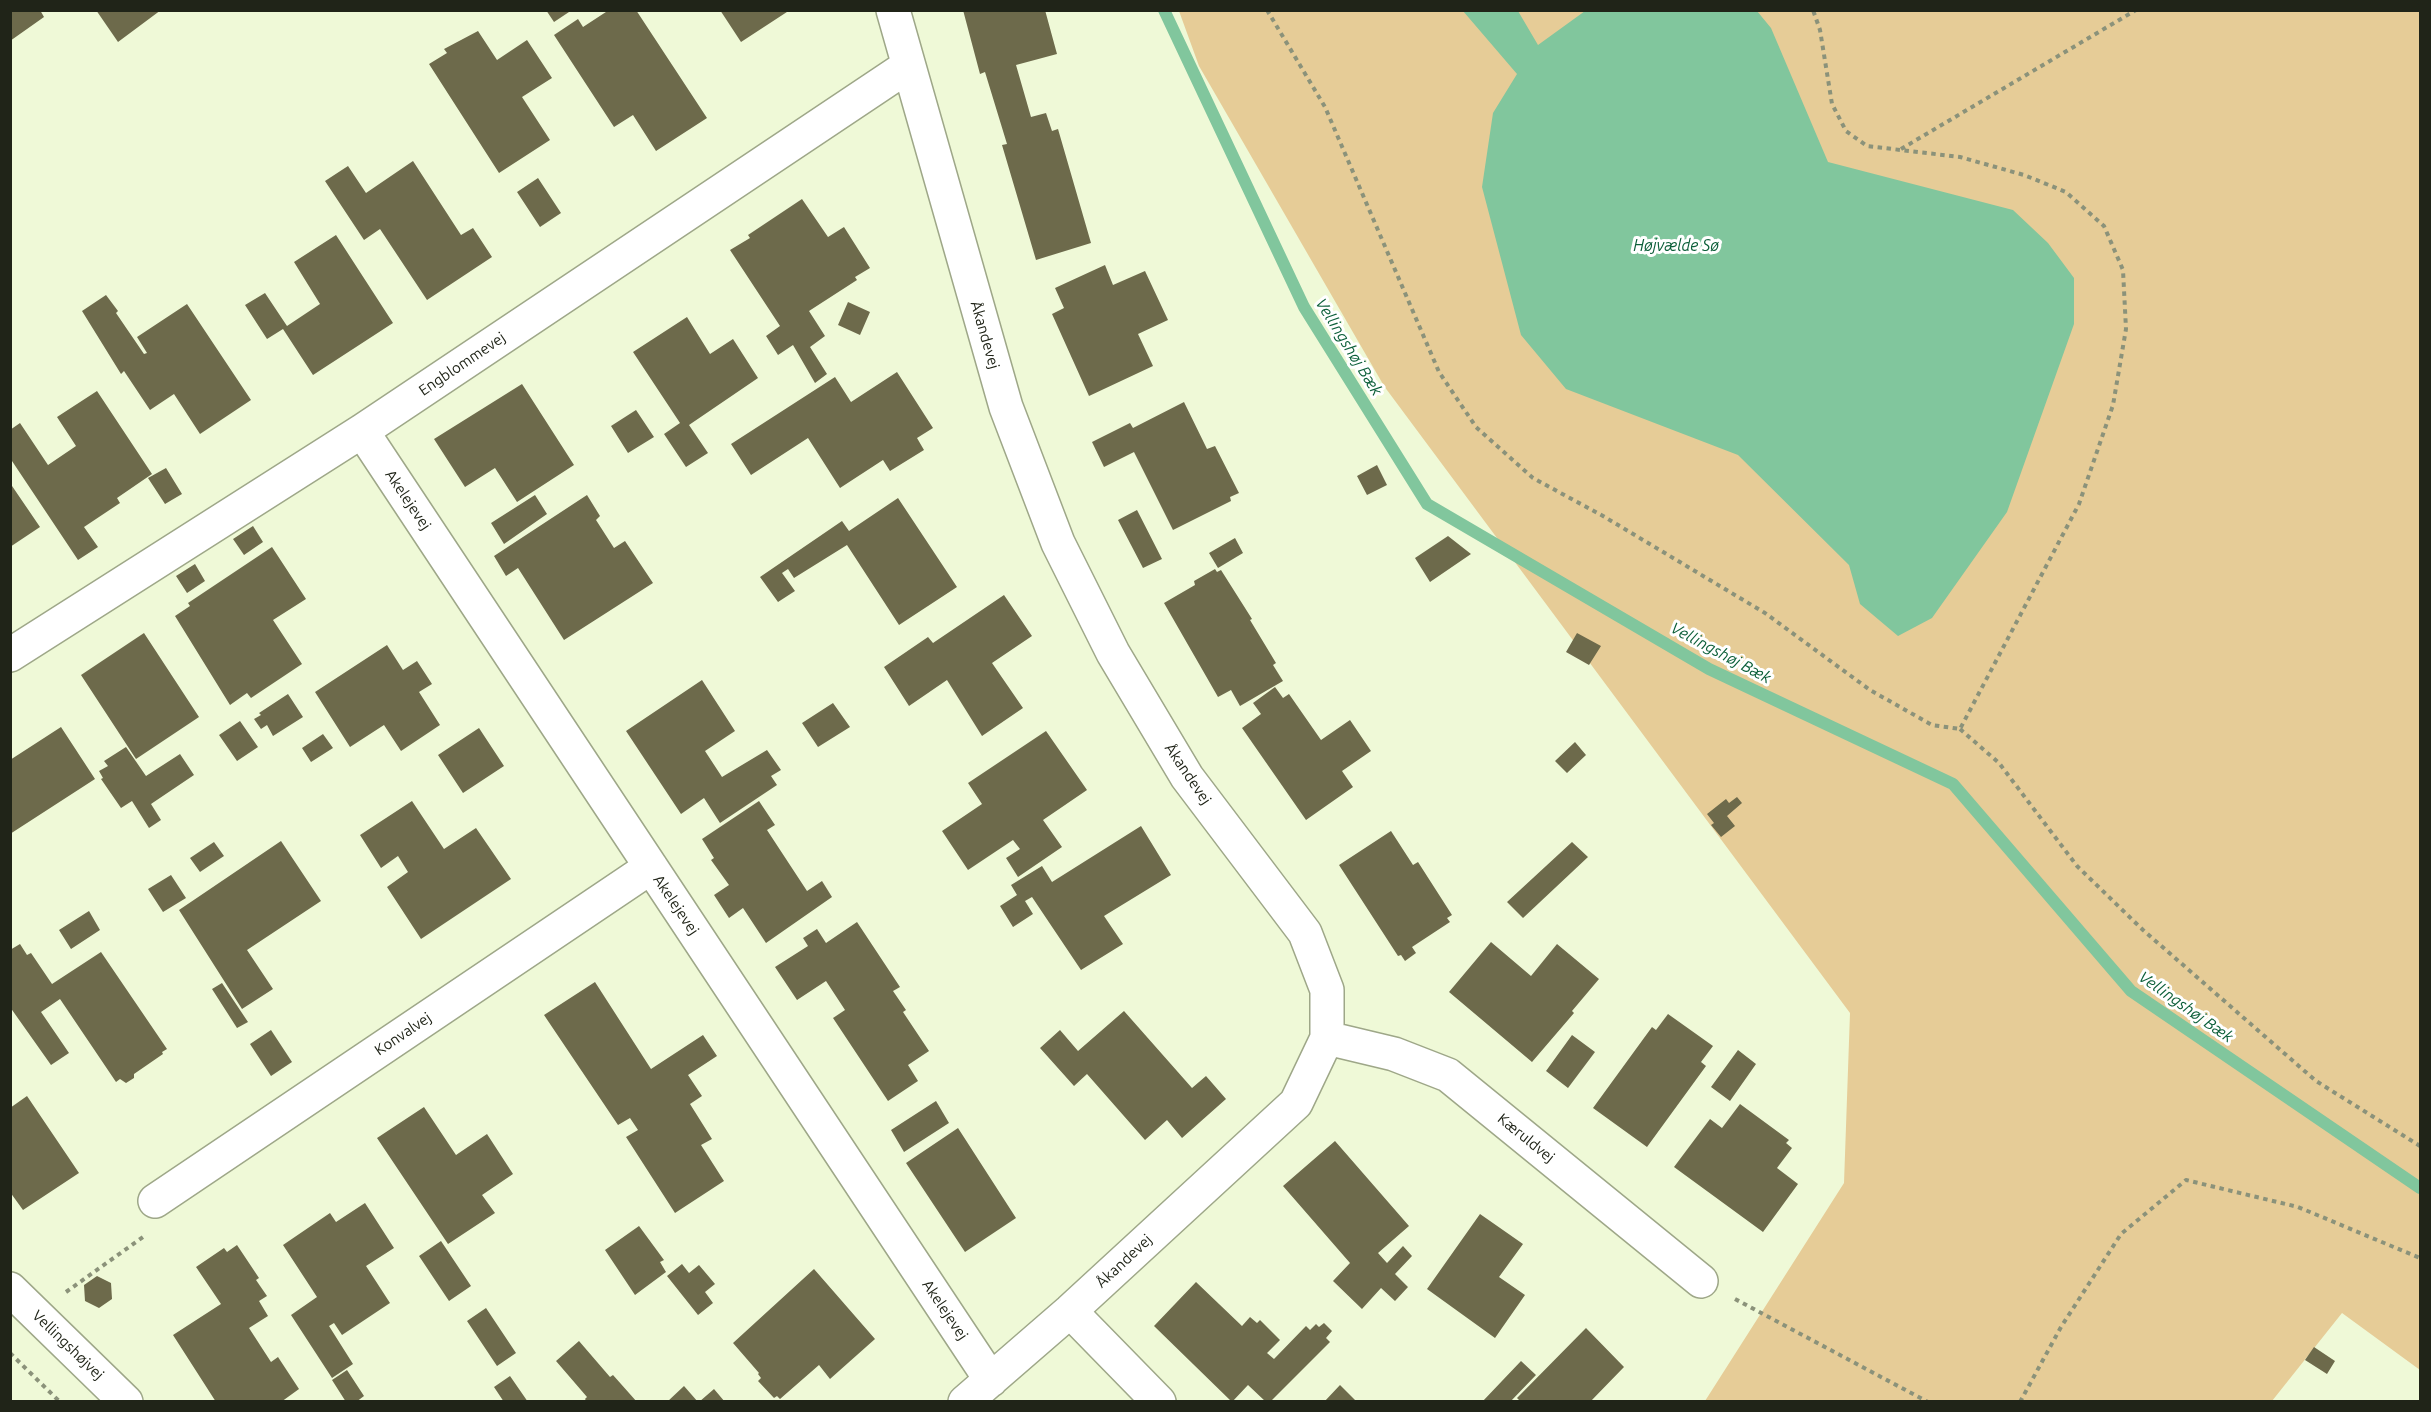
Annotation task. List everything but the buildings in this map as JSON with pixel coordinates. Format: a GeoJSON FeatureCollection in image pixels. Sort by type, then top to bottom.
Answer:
{"type":"FeatureCollection","features":[{"type":"Feature","properties":{"kind":"street","name":"Åkandevej"},"geometry":{"type":"LineString","coordinates":[[893,10],[1006,407],[1058,543],[1113,653],[1187,777],[1305,933],[1327,990],[1328,1038],[1296,1103],[1070,1311],[965,1401]]}},
{"type":"Feature","properties":{"kind":"street","name":"Engblommevej"},"geometry":{"type":"LineString","coordinates":[[10,655],[362,431],[908,66]]}},
{"type":"Feature","properties":{"kind":"street","name":"Akelejevej"},"geometry":{"type":"LineString","coordinates":[[362,431],[991,1380]]}},
{"type":"Feature","properties":{"kind":"street","name":"Konvalvej"},"geometry":{"type":"LineString","coordinates":[[155,1201],[651,867]]}},
{"type":"Feature","properties":{"kind":"street","name":"Kæruldvej"},"geometry":{"type":"LineString","coordinates":[[1328,1038],[1394,1054],[1448,1075],[1701,1281]]}},
{"type":"Feature","properties":{"kind":"street","name":"Vellingshøjvej"},"geometry":{"type":"LineString","coordinates":[[10,1289],[126,1401]]}},
{"type":"Feature","properties":{"kind":"street"},"geometry":{"type":"LineString","coordinates":[[1070,1311],[1159,1401]]}},
{"type":"Feature","properties":{"kind":"path"},"geometry":{"type":"LineString","coordinates":[[1267,10],[1325,107],[1439,372],[1476,427],[1533,478],[1603,516],[1766,613],[1870,690],[1932,724],[1960,729],[1999,763],[2077,866],[2143,930],[2316,1081],[2421,1146]]}},
{"type":"Feature","properties":{"kind":"path"},"geometry":{"type":"LineString","coordinates":[[1813,10],[1820,30],[1832,104],[1846,131],[1867,146],[1960,157],[2024,175],[2066,192],[2104,226],[2123,270],[2126,329],[2113,405],[2079,504],[1960,729]]}},
{"type":"Feature","properties":{"kind":"path"},"geometry":{"type":"LineString","coordinates":[[1900,149],[2136,10]]}},
{"type":"Feature","properties":{"kind":"path"},"geometry":{"type":"LineString","coordinates":[[2020,1401],[2061,1327],[2121,1234],[2186,1180],[2298,1207],[2421,1258]]}},
{"type":"Feature","properties":{"kind":"path"},"geometry":{"type":"LineString","coordinates":[[36,1313],[160,1225],[155,1201]]}},
{"type":"Feature","properties":{"kind":"path"},"geometry":{"type":"LineString","coordinates":[[1701,1281],[1928,1401]]}},
{"type":"Feature","properties":{"kind":"path"},"geometry":{"type":"LineString","coordinates":[[10,1353],[60,1401]]}},
{"type":"Feature","properties":{"kind":"shaded area"},"geometry":{"type":"Polygon","coordinates":[[[1179,11],[2420,11],[2420,1370],[2342,1313],[2272,1401],[1705,1401],[1844,1183],[1850,1013],[1384,386],[1199,66],[1179,11]]]}},
{"type":"Feature","properties":{"kind":"water","name":"Højvælde Sø"},"geometry":{"type":"Polygon","coordinates":[[[1463,11],[1518,11],[1538,45],[1585,11],[1757,11],[1771,28],[1828,162],[2013,210],[2048,243],[2074,278],[2074,324],[2007,512],[1932,618],[1898,636],[1860,604],[1849,565],[1738,455],[1566,389],[1521,335],[1482,187],[1493,113],[1517,74],[1463,11]]]}},
{"type":"Feature","properties":{"kind":"waterway","name":"Vellingshøj Bæk"},"geometry":{"type":"LineString","coordinates":[[1164,10],[1304,307],[1427,504],[1709,669],[1953,784],[2131,991],[2420,1188]]}}]}
